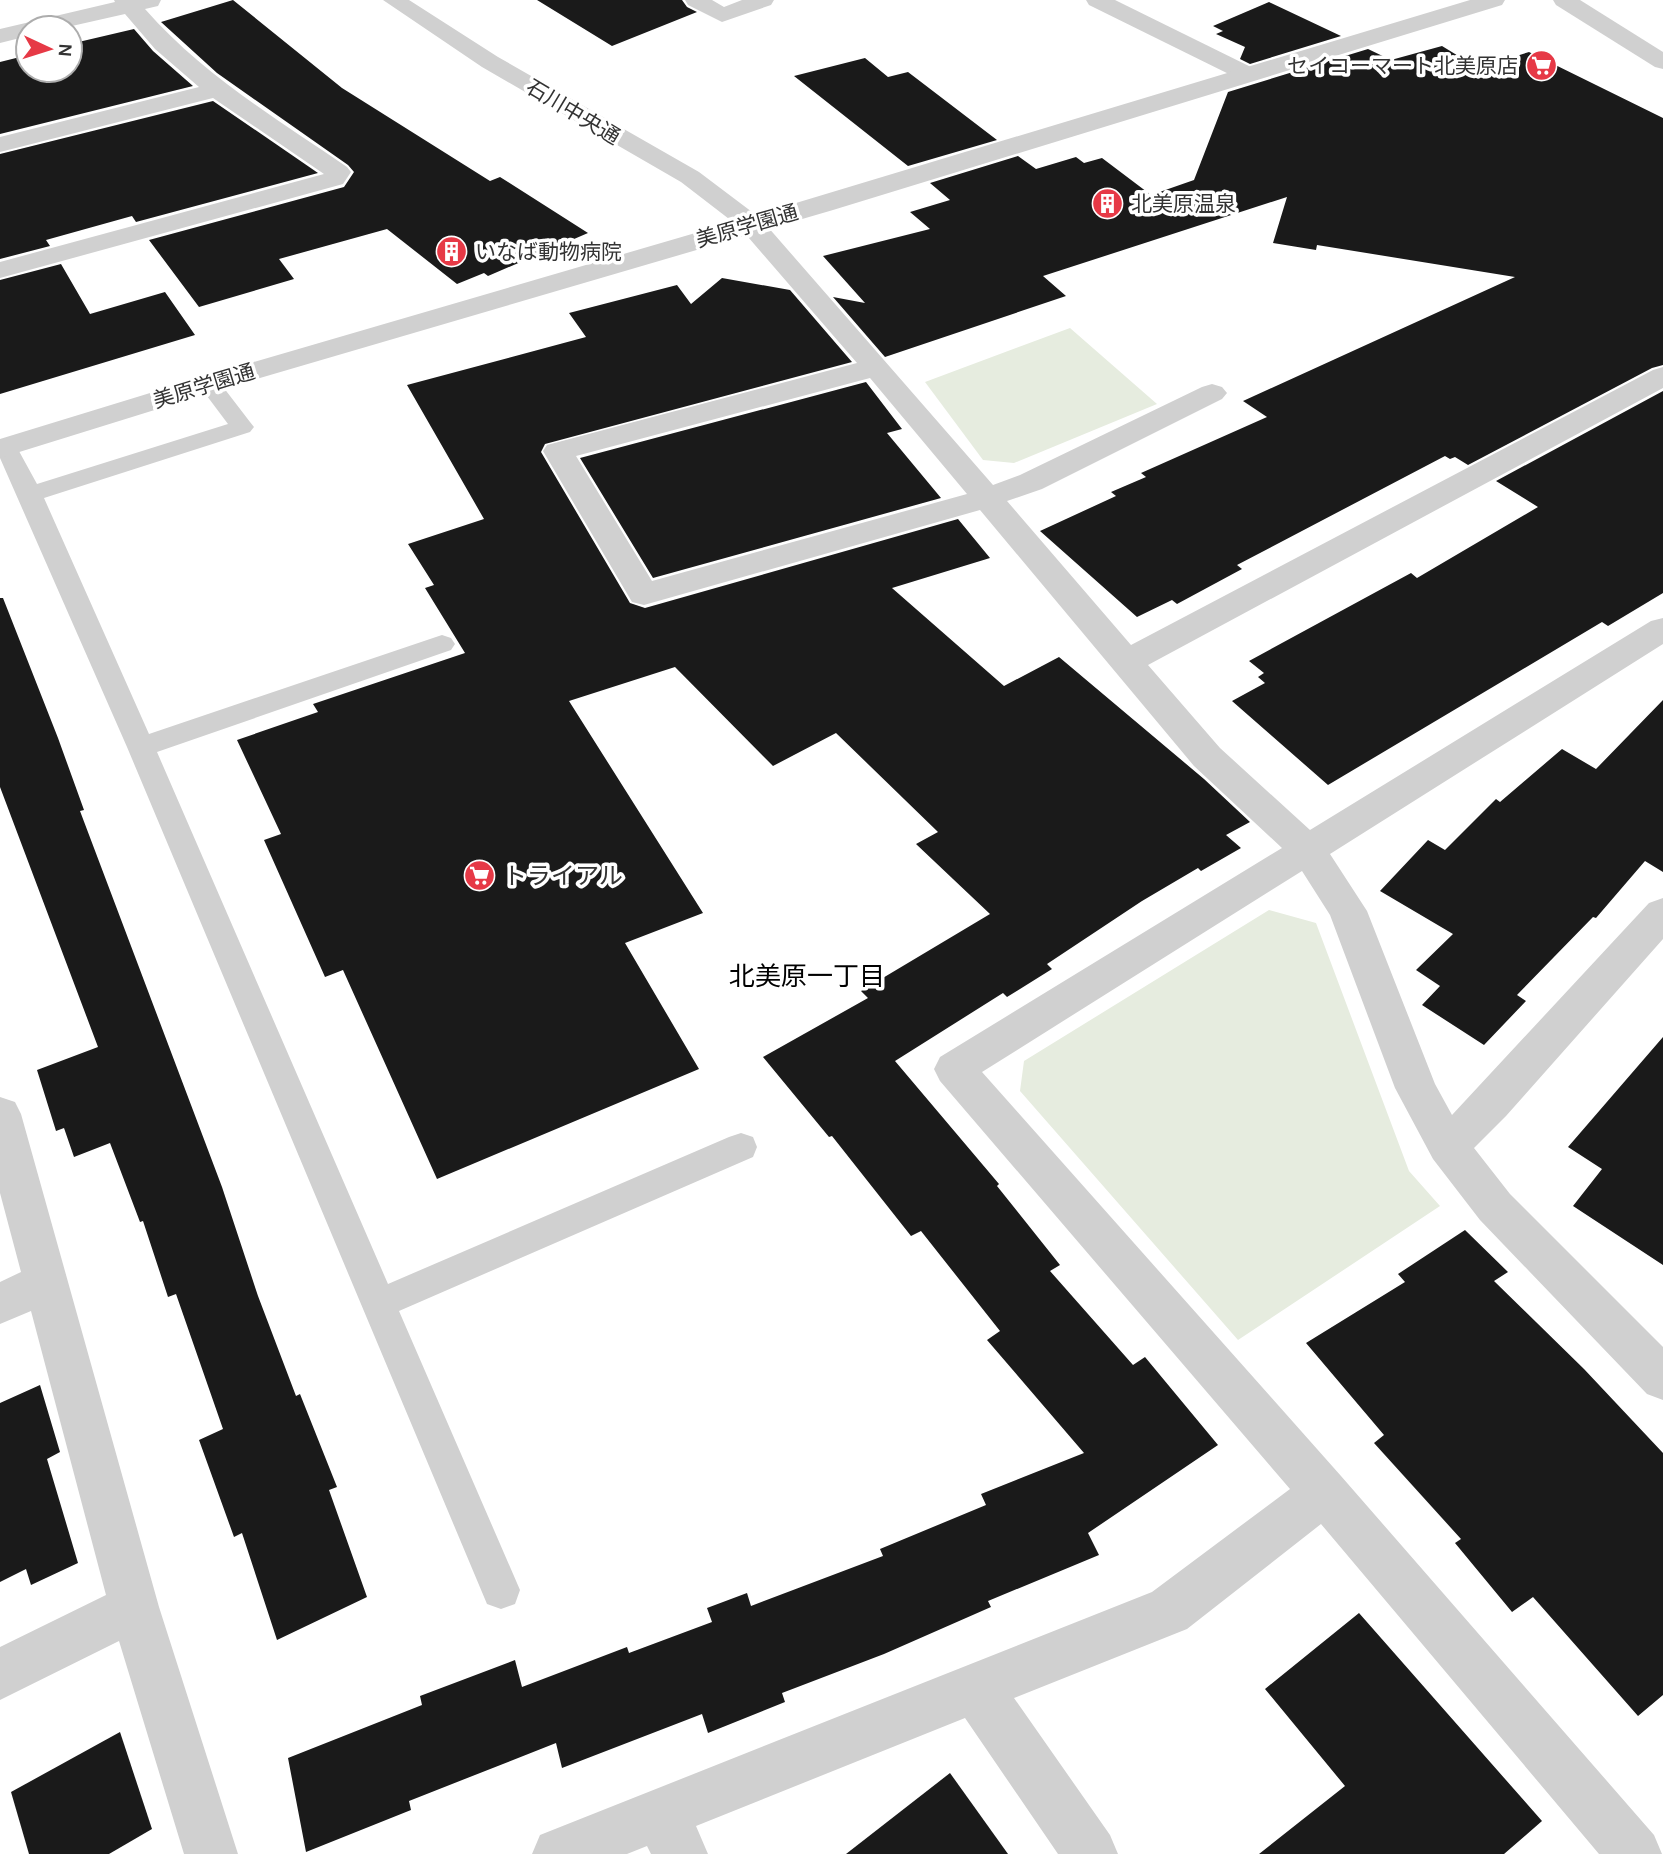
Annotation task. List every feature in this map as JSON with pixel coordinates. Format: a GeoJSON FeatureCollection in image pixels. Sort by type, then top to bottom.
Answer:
{"type":"FeatureCollection","features":[{"type":"Feature","properties":{"kind":"street"},"geometry":{"type":"LineString","coordinates":[[84,15],[127,3],[153,0]]}},
{"type":"Feature","properties":{"kind":"street","name":"石川中央通"},"geometry":{"type":"LineString","coordinates":[[394,0],[501,69],[690,177],[751,224],[1128,661],[1207,757],[1308,850],[1348,911],[1416,1088],[1448,1146],[1495,1207],[1663,1378]]}},
{"type":"Feature","properties":{"kind":"street"},"geometry":{"type":"LineString","coordinates":[[696,0],[722,15],[764,0]]}},
{"type":"Feature","properties":{"kind":"street"},"geometry":{"type":"LineString","coordinates":[[1097,0],[1249,75]]}},
{"type":"Feature","properties":{"kind":"street","name":"美原学園通"},"geometry":{"type":"LineString","coordinates":[[3,448],[1494,0]]}},
{"type":"Feature","properties":{"kind":"street"},"geometry":{"type":"LineString","coordinates":[[1564,0],[1663,61]]}},
{"type":"Feature","properties":{"kind":"street"},"geometry":{"type":"LineString","coordinates":[[0,270],[334,179],[338,172],[217,90],[163,44],[127,3]]}},
{"type":"Feature","properties":{"kind":"street"},"geometry":{"type":"LineString","coordinates":[[0,145],[217,90]]}},
{"type":"Feature","properties":{"kind":"street"},"geometry":{"type":"LineString","coordinates":[[876,367],[558,451],[644,594],[987,498],[1031,482],[1212,393]]}},
{"type":"Feature","properties":{"kind":"street"},"geometry":{"type":"LineString","coordinates":[[1128,661],[1663,376]]}},
{"type":"Feature","properties":{"kind":"street"},"geometry":{"type":"LineString","coordinates":[[1635,1854],[1324,1492],[954,1069],[1663,629]]}},
{"type":"Feature","properties":{"kind":"street"},"geometry":{"type":"LineString","coordinates":[[1448,1146],[1491,1104],[1663,913]]}},
{"type":"Feature","properties":{"kind":"street"},"geometry":{"type":"LineString","coordinates":[[0,1114],[134,1607],[211,1854]]}},
{"type":"Feature","properties":{"kind":"street"},"geometry":{"type":"LineString","coordinates":[[0,1304],[44,1283]]}},
{"type":"Feature","properties":{"kind":"street"},"geometry":{"type":"LineString","coordinates":[[559,1854],[670,1834],[976,1689],[1169,1611],[1324,1492]]}},
{"type":"Feature","properties":{"kind":"street"},"geometry":{"type":"LineString","coordinates":[[0,1674],[134,1607]]}},
{"type":"Feature","properties":{"kind":"street"},"geometry":{"type":"LineString","coordinates":[[976,1689],[1091,1854]]}},
{"type":"Feature","properties":{"kind":"lane"},"geometry":{"type":"LineString","coordinates":[[30,494],[242,427],[209,384]]}},
{"type":"Feature","properties":{"kind":"lane"},"geometry":{"type":"LineString","coordinates":[[3,448],[30,494],[141,747],[501,1590]]}},
{"type":"Feature","properties":{"kind":"lane"},"geometry":{"type":"LineString","coordinates":[[141,747],[442,643]]}},
{"type":"Feature","properties":{"kind":"lane"},"geometry":{"type":"LineString","coordinates":[[378,1304],[741,1147]]}},
{"type":"Feature","properties":{"kind":"shaded area"},"geometry":{"type":"Polygon","coordinates":[[[1070,328],[1157,404],[1014,463],[983,460],[925,382],[1070,328]]]}},
{"type":"Feature","properties":{"kind":"shaded area"},"geometry":{"type":"Polygon","coordinates":[[[1269,910],[1316,923],[1409,1171],[1440,1206],[1238,1340],[1020,1091],[1024,1061],[1269,910]]]}},
{"type":"Feature","properties":{"kind":"building"},"geometry":{"type":"Polygon","coordinates":[[[233,0],[342,88],[490,181],[500,177],[588,233],[488,276],[484,273],[457,284],[387,229],[279,259],[294,279],[199,307],[149,240],[344,187],[354,172],[348,165],[217,73],[161,22],[233,0]]]}},
{"type":"Feature","properties":{"kind":"building"},"geometry":{"type":"Polygon","coordinates":[[[537,0],[682,0],[687,7],[697,12],[612,46],[537,0]]]}},
{"type":"Feature","properties":{"kind":"building"},"geometry":{"type":"Polygon","coordinates":[[[1269,2],[1341,36],[1250,64],[1240,59],[1245,47],[1216,34],[1223,31],[1213,26],[1269,2]]]}},
{"type":"Feature","properties":{"kind":"building"},"geometry":{"type":"Polygon","coordinates":[[[134,29],[153,51],[193,86],[0,134],[0,62],[14,58],[14,84],[84,84],[84,41],[134,29]]]}},
{"type":"Feature","properties":{"kind":"building"},"geometry":{"type":"Polygon","coordinates":[[[1442,46],[1478,68],[1529,52],[1663,118],[1663,365],[1652,368],[1468,465],[1455,457],[1450,459],[1445,456],[1237,565],[1242,569],[1177,604],[1172,600],[1137,617],[1040,531],[1116,496],[1111,492],[1146,477],[1141,473],[1267,417],[1243,401],[1515,277],[1317,245],[1316,250],[1273,243],[1287,197],[1043,276],[1066,296],[885,357],[833,297],[865,303],[823,256],[930,229],[910,212],[950,200],[930,183],[1018,156],[1036,169],[1076,157],[1084,163],[1102,158],[1151,195],[1194,180],[1228,92],[1368,49],[1391,60],[1442,46]]]}},
{"type":"Feature","properties":{"kind":"building"},"geometry":{"type":"Polygon","coordinates":[[[865,58],[888,77],[908,72],[997,140],[908,166],[794,76],[865,58]]]}},
{"type":"Feature","properties":{"kind":"building"},"geometry":{"type":"Polygon","coordinates":[[[213,101],[318,173],[136,222],[132,216],[46,240],[50,246],[0,259],[0,154],[213,101]]]}},
{"type":"Feature","properties":{"kind":"building"},"geometry":{"type":"Polygon","coordinates":[[[61,264],[90,314],[165,292],[195,335],[0,394],[0,280],[61,264]]]}},
{"type":"Feature","properties":{"kind":"building"},"geometry":{"type":"Polygon","coordinates":[[[722,278],[790,290],[852,362],[545,444],[541,452],[630,603],[645,608],[958,519],[990,558],[892,588],[1004,686],[1059,657],[1204,779],[1250,822],[1226,835],[1241,848],[1201,871],[1198,868],[1142,901],[1047,964],[1052,969],[1007,997],[1003,993],[895,1061],[999,1184],[997,1186],[1060,1265],[1050,1271],[1133,1365],[1145,1357],[1218,1445],[1088,1533],[1099,1555],[988,1601],[991,1607],[884,1654],[782,1693],[785,1702],[708,1733],[702,1714],[562,1768],[556,1743],[409,1801],[411,1810],[306,1852],[288,1758],[422,1705],[420,1696],[515,1660],[522,1687],[627,1647],[629,1653],[712,1622],[707,1608],[747,1593],[751,1606],[883,1556],[880,1549],[986,1505],[981,1494],[1084,1453],[987,1340],[1000,1331],[921,1231],[911,1236],[832,1136],[829,1137],[763,1057],[868,998],[861,991],[990,914],[916,844],[938,832],[836,733],[773,766],[675,667],[569,701],[703,913],[625,943],[699,1069],[437,1179],[343,970],[325,977],[264,840],[281,834],[237,740],[318,712],[313,704],[465,653],[425,588],[434,585],[408,544],[484,519],[407,385],[586,337],[569,313],[677,285],[691,304],[722,278]]]}},
{"type":"Feature","properties":{"kind":"building"},"geometry":{"type":"Polygon","coordinates":[[[866,382],[902,429],[887,433],[941,498],[653,578],[580,458],[866,382]]]}},
{"type":"Feature","properties":{"kind":"building"},"geometry":{"type":"Polygon","coordinates":[[[1663,391],[1663,593],[1608,626],[1602,622],[1328,785],[1232,701],[1265,683],[1258,677],[1264,673],[1249,661],[1411,573],[1417,578],[1538,507],[1496,481],[1663,391]]]}},
{"type":"Feature","properties":{"kind":"building"},"geometry":{"type":"Polygon","coordinates":[[[0,598],[3,598],[58,738],[84,810],[80,811],[222,1187],[258,1296],[296,1396],[300,1394],[337,1487],[329,1490],[367,1597],[277,1640],[242,1533],[234,1537],[199,1440],[223,1429],[176,1294],[168,1297],[143,1221],[140,1222],[110,1143],[74,1157],[64,1128],[56,1131],[37,1070],[98,1047],[0,787],[0,598]]]}},
{"type":"Feature","properties":{"kind":"building"},"geometry":{"type":"Polygon","coordinates":[[[1663,700],[1663,872],[1645,861],[1596,918],[1593,917],[1517,995],[1526,1001],[1484,1045],[1422,1005],[1440,986],[1416,970],[1453,934],[1380,891],[1428,840],[1445,850],[1496,799],[1500,802],[1562,749],[1596,769],[1663,700]]]}},
{"type":"Feature","properties":{"kind":"building"},"geometry":{"type":"Polygon","coordinates":[[[1663,1037],[1663,1265],[1573,1206],[1602,1169],[1568,1147],[1663,1037]]]}},
{"type":"Feature","properties":{"kind":"building"},"geometry":{"type":"Polygon","coordinates":[[[1465,1230],[1508,1272],[1494,1281],[1584,1369],[1663,1453],[1663,1695],[1638,1716],[1533,1597],[1512,1612],[1455,1543],[1461,1539],[1374,1443],[1384,1435],[1306,1343],[1405,1282],[1398,1274],[1465,1230]]]}},
{"type":"Feature","properties":{"kind":"building"},"geometry":{"type":"Polygon","coordinates":[[[40,1385],[60,1452],[47,1459],[78,1563],[31,1585],[26,1569],[0,1582],[0,1403],[40,1385]]]}},
{"type":"Feature","properties":{"kind":"building"},"geometry":{"type":"Polygon","coordinates":[[[1359,1613],[1542,1821],[1504,1854],[1259,1854],[1345,1786],[1265,1689],[1359,1613]]]}},
{"type":"Feature","properties":{"kind":"building"},"geometry":{"type":"Polygon","coordinates":[[[120,1732],[152,1829],[109,1854],[29,1854],[11,1792],[120,1732]]]}},
{"type":"Feature","properties":{"kind":"building"},"geometry":{"type":"Polygon","coordinates":[[[950,1773],[1008,1854],[846,1854],[950,1773]]]}},
{"type":"Feature","properties":{"kind":"place","name":"セイコーマート北美原店"},"geometry":{"type":"Point","coordinates":[1541,66]}},
{"type":"Feature","properties":{"kind":"place","name":"北美原温泉"},"geometry":{"type":"Point","coordinates":[1108,204]}},
{"type":"Feature","properties":{"kind":"place","name":"いなば動物病院"},"geometry":{"type":"Point","coordinates":[452,252]}},
{"type":"Feature","properties":{"kind":"place","name":"トライアル"},"geometry":{"type":"Point","coordinates":[480,876]}},
{"type":"Feature","properties":{"kind":"district","name":"北美原一丁目"},"geometry":{"type":"Point","coordinates":[807,976]}}]}
